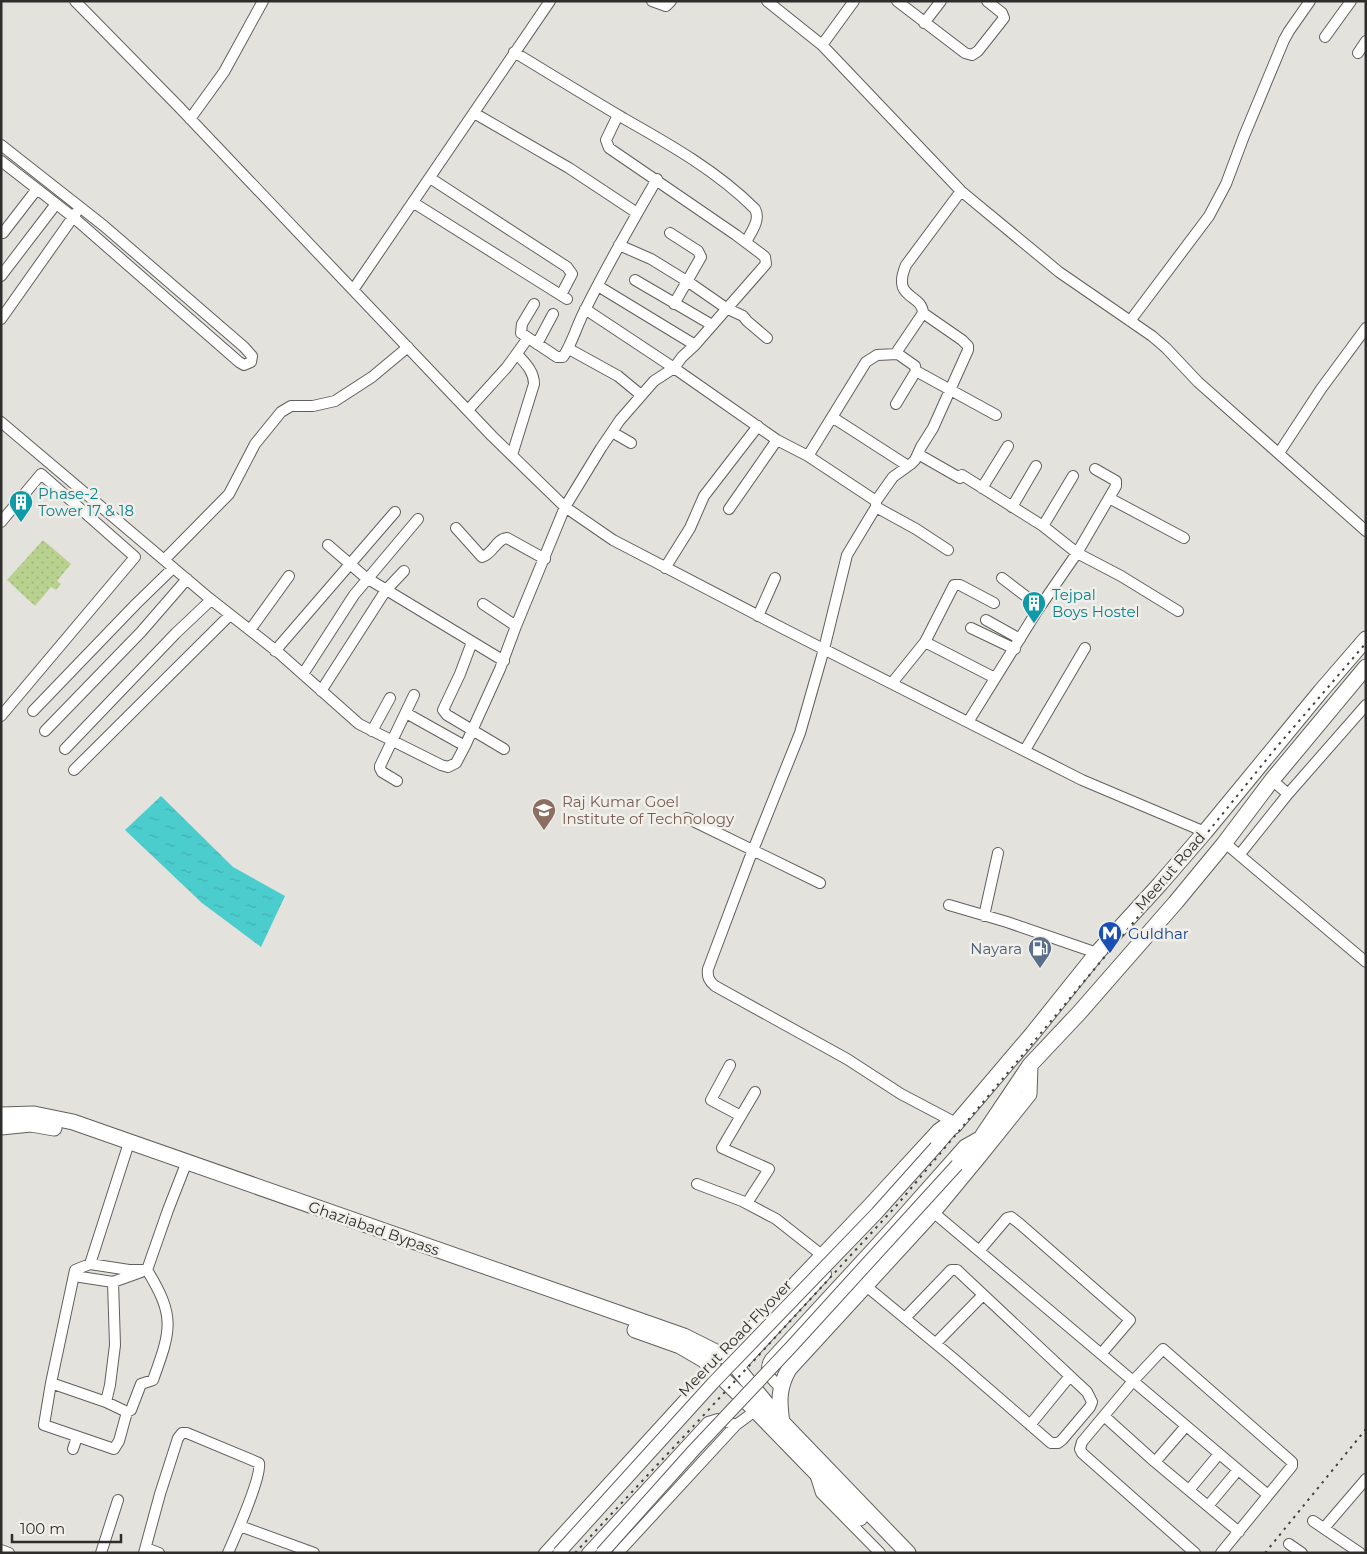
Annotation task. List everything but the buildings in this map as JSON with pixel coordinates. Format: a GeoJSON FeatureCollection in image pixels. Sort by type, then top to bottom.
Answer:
{"type":"FeatureCollection","features":[{"type":"Feature","properties":{"kind":"highway","name":"Meerut Road"},"geometry":{"type":"LineString","coordinates":[[955,1124],[1015,1055],[1097,953],[1205,832],[1366,638]]}},
{"type":"Feature","properties":{"kind":"highway","name":"Meerut Road"},"geometry":{"type":"LineString","coordinates":[[983,1135],[1030,1065],[1136,949],[1225,843],[1272,780],[1366,667]]}},
{"type":"Feature","properties":{"kind":"highway"},"geometry":{"type":"LineString","coordinates":[[782,1423],[779,1400],[781,1388],[785,1376],[794,1364],[933,1212],[1029,1094],[1030,1065],[1015,1055]]}},
{"type":"Feature","properties":{"kind":"highway","name":"Ghaziabad Bypass"},"geometry":{"type":"LineString","coordinates":[[1,1116],[34,1114],[72,1122],[680,1346],[695,1354],[714,1370],[755,1411],[821,1470]]}},
{"type":"Feature","properties":{"kind":"highway","name":"Ghaziabad Bypass"},"geometry":{"type":"LineString","coordinates":[[1,1127],[31,1124],[76,1131],[184,1169],[229,1181],[684,1336],[726,1358],[738,1368],[821,1470]]}},
{"type":"Feature","properties":{"kind":"highway"},"geometry":{"type":"LineString","coordinates":[[726,1358],[938,1131],[946,1126],[955,1124]]}},
{"type":"Feature","properties":{"kind":"highway"},"geometry":{"type":"LineString","coordinates":[[980,1155],[983,1135]]}},
{"type":"Feature","properties":{"kind":"highway"},"geometry":{"type":"LineString","coordinates":[[744,1338],[757,1348]]}},
{"type":"Feature","properties":{"kind":"highway"},"geometry":{"type":"LineString","coordinates":[[821,1470],[895,1553]]}},
{"type":"Feature","properties":{"kind":"highway"},"geometry":{"type":"LineString","coordinates":[[840,1490],[908,1553]]}},
{"type":"Feature","properties":{"kind":"main road","name":"Meerut Road Flyover"},"geometry":{"type":"LineString","coordinates":[[559,1553],[713,1383],[864,1227],[955,1124]]}},
{"type":"Feature","properties":{"kind":"main road"},"geometry":{"type":"LineString","coordinates":[[602,1553],[983,1135]]}},
{"type":"Feature","properties":{"kind":"street"},"geometry":{"type":"LineString","coordinates":[[75,1],[468,410],[565,507],[613,540],[758,616],[1082,780],[1205,832]]}},
{"type":"Feature","properties":{"kind":"street"},"geometry":{"type":"LineString","coordinates":[[190,119],[224,72],[262,1]]}},
{"type":"Feature","properties":{"kind":"street"},"geometry":{"type":"LineString","coordinates":[[353,290],[550,1]]}},
{"type":"Feature","properties":{"kind":"street"},"geometry":{"type":"LineString","coordinates":[[652,1],[666,6],[671,1]]}},
{"type":"Feature","properties":{"kind":"street"},"geometry":{"type":"LineString","coordinates":[[767,1],[822,45],[961,190],[1059,272],[1166,348],[1198,382],[1366,531]]}},
{"type":"Feature","properties":{"kind":"street"},"geometry":{"type":"LineString","coordinates":[[822,45],[854,1]]}},
{"type":"Feature","properties":{"kind":"street"},"geometry":{"type":"LineString","coordinates":[[897,1],[965,53],[972,55],[978,51],[1004,18],[1002,12],[987,1]]}},
{"type":"Feature","properties":{"kind":"street"},"geometry":{"type":"LineString","coordinates":[[924,22],[941,1]]}},
{"type":"Feature","properties":{"kind":"street"},"geometry":{"type":"LineString","coordinates":[[1130,321],[1209,216],[1219,199],[1284,40],[1310,1]]}},
{"type":"Feature","properties":{"kind":"street"},"geometry":{"type":"LineString","coordinates":[[1325,37],[1351,1]]}},
{"type":"Feature","properties":{"kind":"street"},"geometry":{"type":"LineString","coordinates":[[1358,53],[1366,41]]}},
{"type":"Feature","properties":{"kind":"street"},"geometry":{"type":"LineString","coordinates":[[514,52],[618,115],[648,130],[734,188],[755,209],[758,217],[746,242]]}},
{"type":"Feature","properties":{"kind":"street"},"geometry":{"type":"LineString","coordinates":[[474,113],[570,168],[637,213]]}},
{"type":"Feature","properties":{"kind":"street"},"geometry":{"type":"LineString","coordinates":[[1,422],[211,600],[303,674],[349,717],[372,731],[441,765],[448,766],[456,763],[504,660],[565,507],[612,432],[641,395],[654,381],[674,368],[766,264],[764,257],[746,242],[657,179],[609,148],[607,144],[608,134],[618,115]]}},
{"type":"Feature","properties":{"kind":"street"},"geometry":{"type":"LineString","coordinates":[[1,145],[80,207],[244,347],[252,356],[251,362],[244,365],[239,362],[73,218],[1,161]]}},
{"type":"Feature","properties":{"kind":"street"},"geometry":{"type":"LineString","coordinates":[[414,203],[564,297],[572,274],[567,267],[430,178]]}},
{"type":"Feature","properties":{"kind":"street"},"geometry":{"type":"LineString","coordinates":[[534,304],[522,324],[521,333],[557,357],[563,357],[618,245],[657,179]]}},
{"type":"Feature","properties":{"kind":"street"},"geometry":{"type":"LineString","coordinates":[[3,233],[37,189]]}},
{"type":"Feature","properties":{"kind":"street"},"geometry":{"type":"LineString","coordinates":[[898,354],[898,350],[923,313],[922,307],[906,293],[903,287],[902,274],[906,265],[961,190]]}},
{"type":"Feature","properties":{"kind":"street"},"geometry":{"type":"LineString","coordinates":[[1,276],[56,204]]}},
{"type":"Feature","properties":{"kind":"street"},"geometry":{"type":"LineString","coordinates":[[1,319],[80,207]]}},
{"type":"Feature","properties":{"kind":"street"},"geometry":{"type":"LineString","coordinates":[[670,233],[700,254],[700,260],[674,304]]}},
{"type":"Feature","properties":{"kind":"street"},"geometry":{"type":"LineString","coordinates":[[618,245],[651,259],[688,281],[726,308],[743,316],[766,338]]}},
{"type":"Feature","properties":{"kind":"street"},"geometry":{"type":"LineString","coordinates":[[144,280],[154,269]]}},
{"type":"Feature","properties":{"kind":"street"},"geometry":{"type":"LineString","coordinates":[[635,280],[712,325]]}},
{"type":"Feature","properties":{"kind":"street"},"geometry":{"type":"LineString","coordinates":[[598,286],[695,345]]}},
{"type":"Feature","properties":{"kind":"street"},"geometry":{"type":"LineString","coordinates":[[585,309],[777,440],[808,456],[876,504],[948,550]]}},
{"type":"Feature","properties":{"kind":"street"},"geometry":{"type":"LineString","coordinates":[[738,1368],[907,1187],[953,1134],[955,1124],[901,1094],[847,1059],[715,986],[709,981],[708,969],[752,850],[800,733],[824,649],[847,555],[893,477],[913,463],[933,428],[968,350],[968,346],[950,331],[923,313]]}},
{"type":"Feature","properties":{"kind":"street"},"geometry":{"type":"LineString","coordinates":[[537,344],[553,314]]}},
{"type":"Feature","properties":{"kind":"street"},"geometry":{"type":"LineString","coordinates":[[1279,453],[1321,389],[1366,328]]}},
{"type":"Feature","properties":{"kind":"street"},"geometry":{"type":"LineString","coordinates":[[468,410],[507,367],[528,338]]}},
{"type":"Feature","properties":{"kind":"street"},"geometry":{"type":"LineString","coordinates":[[164,560],[229,494],[254,444],[281,412],[291,406],[312,406],[335,401],[372,377],[408,347]]}},
{"type":"Feature","properties":{"kind":"street"},"geometry":{"type":"LineString","coordinates":[[568,348],[618,376],[641,395]]}},
{"type":"Feature","properties":{"kind":"street"},"geometry":{"type":"LineString","coordinates":[[512,455],[534,384],[534,378],[530,370],[517,354]]}},
{"type":"Feature","properties":{"kind":"street"},"geometry":{"type":"LineString","coordinates":[[808,456],[866,362],[877,355],[898,354],[915,366],[916,370],[996,415]]}},
{"type":"Feature","properties":{"kind":"street"},"geometry":{"type":"LineString","coordinates":[[896,404],[916,370]]}},
{"type":"Feature","properties":{"kind":"street"},"geometry":{"type":"LineString","coordinates":[[832,417],[908,466]]}},
{"type":"Feature","properties":{"kind":"street"},"geometry":{"type":"LineString","coordinates":[[665,568],[690,528],[704,496],[758,426]]}},
{"type":"Feature","properties":{"kind":"street"},"geometry":{"type":"LineString","coordinates":[[612,432],[632,443]]}},
{"type":"Feature","properties":{"kind":"street"},"geometry":{"type":"LineString","coordinates":[[728,509],[777,440]]}},
{"type":"Feature","properties":{"kind":"street"},"geometry":{"type":"LineString","coordinates":[[982,488],[1008,446]]}},
{"type":"Feature","properties":{"kind":"street"},"geometry":{"type":"LineString","coordinates":[[918,454],[982,488],[1043,526],[1077,552],[1178,611]]}},
{"type":"Feature","properties":{"kind":"street"},"geometry":{"type":"LineString","coordinates":[[1012,507],[1036,466]]}},
{"type":"Feature","properties":{"kind":"street"},"geometry":{"type":"LineString","coordinates":[[968,722],[1077,552],[1117,483],[1095,469]]}},
{"type":"Feature","properties":{"kind":"street"},"geometry":{"type":"LineString","coordinates":[[1,522],[41,474],[135,557],[3,712]]}},
{"type":"Feature","properties":{"kind":"street"},"geometry":{"type":"LineString","coordinates":[[1043,526],[1072,476]]}},
{"type":"Feature","properties":{"kind":"street"},"geometry":{"type":"LineString","coordinates":[[1109,498],[1184,538]]}},
{"type":"Feature","properties":{"kind":"street"},"geometry":{"type":"LineString","coordinates":[[275,651],[395,512]]}},
{"type":"Feature","properties":{"kind":"street"},"geometry":{"type":"LineString","coordinates":[[303,674],[366,578],[418,519]]}},
{"type":"Feature","properties":{"kind":"street"},"geometry":{"type":"LineString","coordinates":[[456,528],[482,557],[488,555],[501,539],[508,538],[545,559]]}},
{"type":"Feature","properties":{"kind":"street"},"geometry":{"type":"LineString","coordinates":[[328,545],[366,578],[504,660]]}},
{"type":"Feature","properties":{"kind":"street"},"geometry":{"type":"LineString","coordinates":[[33,711],[173,568]]}},
{"type":"Feature","properties":{"kind":"street"},"geometry":{"type":"LineString","coordinates":[[321,691],[386,590],[404,571]]}},
{"type":"Feature","properties":{"kind":"street"},"geometry":{"type":"LineString","coordinates":[[250,630],[289,576]]}},
{"type":"Feature","properties":{"kind":"street"},"geometry":{"type":"LineString","coordinates":[[758,616],[776,578]]}},
{"type":"Feature","properties":{"kind":"street"},"geometry":{"type":"LineString","coordinates":[[1002,578],[1040,607]]}},
{"type":"Feature","properties":{"kind":"street"},"geometry":{"type":"LineString","coordinates":[[45,731],[141,632],[187,579]]}},
{"type":"Feature","properties":{"kind":"street"},"geometry":{"type":"LineString","coordinates":[[892,683],[925,642],[954,585],[960,585],[994,604]]}},
{"type":"Feature","properties":{"kind":"street"},"geometry":{"type":"LineString","coordinates":[[65,749],[176,633],[211,600]]}},
{"type":"Feature","properties":{"kind":"street"},"geometry":{"type":"LineString","coordinates":[[483,604],[516,626]]}},
{"type":"Feature","properties":{"kind":"street"},"geometry":{"type":"LineString","coordinates":[[74,770],[230,615]]}},
{"type":"Feature","properties":{"kind":"street"},"geometry":{"type":"LineString","coordinates":[[986,620],[1020,639]]}},
{"type":"Feature","properties":{"kind":"street"},"geometry":{"type":"LineString","coordinates":[[971,628],[1015,649]]}},
{"type":"Feature","properties":{"kind":"street"},"geometry":{"type":"LineString","coordinates":[[472,642],[460,674],[442,710],[472,731],[504,749]]}},
{"type":"Feature","properties":{"kind":"street"},"geometry":{"type":"LineString","coordinates":[[925,642],[995,678]]}},
{"type":"Feature","properties":{"kind":"street"},"geometry":{"type":"LineString","coordinates":[[1025,750],[1085,648]]}},
{"type":"Feature","properties":{"kind":"street"},"geometry":{"type":"LineString","coordinates":[[397,781],[382,772],[380,768],[414,695]]}},
{"type":"Feature","properties":{"kind":"street"},"geometry":{"type":"LineString","coordinates":[[372,731],[390,698]]}},
{"type":"Feature","properties":{"kind":"street"},"geometry":{"type":"LineString","coordinates":[[1240,854],[1288,794],[1366,705]]}},
{"type":"Feature","properties":{"kind":"street"},"geometry":{"type":"LineString","coordinates":[[406,713],[465,746]]}},
{"type":"Feature","properties":{"kind":"street"},"geometry":{"type":"LineString","coordinates":[[1272,780],[1288,794]]}},
{"type":"Feature","properties":{"kind":"street"},"geometry":{"type":"LineString","coordinates":[[686,818],[820,883]]}},
{"type":"Feature","properties":{"kind":"street"},"geometry":{"type":"LineString","coordinates":[[1225,843],[1366,962]]}},
{"type":"Feature","properties":{"kind":"street"},"geometry":{"type":"LineString","coordinates":[[984,916],[998,853]]}},
{"type":"Feature","properties":{"kind":"street"},"geometry":{"type":"LineString","coordinates":[[949,905],[1045,934],[1097,953]]}},
{"type":"Feature","properties":{"kind":"street"},"geometry":{"type":"LineString","coordinates":[[730,1065],[711,1100],[741,1116]]}},
{"type":"Feature","properties":{"kind":"street"},"geometry":{"type":"LineString","coordinates":[[747,1203],[769,1169],[722,1148],[755,1092]]}},
{"type":"Feature","properties":{"kind":"street"},"geometry":{"type":"LineString","coordinates":[[781,1388],[770,1377],[766,1369],[770,1359],[896,1224],[964,1145],[983,1135]]}},
{"type":"Feature","properties":{"kind":"street"},"geometry":{"type":"LineString","coordinates":[[90,1264],[126,1149]]}},
{"type":"Feature","properties":{"kind":"street"},"geometry":{"type":"LineString","coordinates":[[147,1270],[129,1270],[90,1264],[75,1270],[44,1425],[114,1449],[119,1441],[127,1412],[131,1410],[141,1384],[153,1380],[168,1334],[167,1315],[162,1299],[147,1270],[184,1169]]}},
{"type":"Feature","properties":{"kind":"street"},"geometry":{"type":"LineString","coordinates":[[697,1184],[747,1203],[776,1219],[823,1256]]}},
{"type":"Feature","properties":{"kind":"street"},"geometry":{"type":"LineString","coordinates":[[933,1212],[1268,1495]]}},
{"type":"Feature","properties":{"kind":"street"},"geometry":{"type":"LineString","coordinates":[[979,1251],[1007,1218],[1011,1217],[1020,1224],[1130,1320],[1101,1354]]}},
{"type":"Feature","properties":{"kind":"street"},"geometry":{"type":"LineString","coordinates":[[74,1276],[113,1282],[147,1270]]}},
{"type":"Feature","properties":{"kind":"street"},"geometry":{"type":"LineString","coordinates":[[866,1286],[905,1318],[936,1343],[1051,1443],[1058,1442],[1090,1407],[1092,1402],[1088,1392],[957,1270],[951,1270],[905,1318]]}},
{"type":"Feature","properties":{"kind":"street"},"geometry":{"type":"LineString","coordinates":[[106,1402],[115,1345],[113,1282]]}},
{"type":"Feature","properties":{"kind":"street"},"geometry":{"type":"LineString","coordinates":[[936,1343],[983,1295]]}},
{"type":"Feature","properties":{"kind":"street"},"geometry":{"type":"LineString","coordinates":[[1194,1553],[1082,1453],[1080,1446],[1133,1381],[1163,1349],[1292,1462],[1292,1466],[1221,1553]]}},
{"type":"Feature","properties":{"kind":"street"},"geometry":{"type":"LineString","coordinates":[[544,1553],[702,1380],[714,1370]]}},
{"type":"Feature","properties":{"kind":"street"},"geometry":{"type":"LineString","coordinates":[[1030,1425],[1070,1376]]}},
{"type":"Feature","properties":{"kind":"street"},"geometry":{"type":"LineString","coordinates":[[51,1383],[106,1402],[127,1412]]}},
{"type":"Feature","properties":{"kind":"street"},"geometry":{"type":"LineString","coordinates":[[618,1553],[736,1425],[755,1411]]}},
{"type":"Feature","properties":{"kind":"street"},"geometry":{"type":"LineString","coordinates":[[1104,1416],[1155,1462],[1239,1532]]}},
{"type":"Feature","properties":{"kind":"street"},"geometry":{"type":"LineString","coordinates":[[587,1553],[708,1422],[718,1418],[736,1425]]}},
{"type":"Feature","properties":{"kind":"street"},"geometry":{"type":"LineString","coordinates":[[1155,1462],[1186,1426]]}},
{"type":"Feature","properties":{"kind":"street"},"geometry":{"type":"LineString","coordinates":[[159,1553],[145,1550],[160,1494],[178,1438],[182,1433],[200,1438],[259,1463],[259,1473],[228,1553]]}},
{"type":"Feature","properties":{"kind":"street"},"geometry":{"type":"LineString","coordinates":[[73,1449],[77,1437]]}},
{"type":"Feature","properties":{"kind":"street"},"geometry":{"type":"LineString","coordinates":[[1189,1490],[1219,1454]]}},
{"type":"Feature","properties":{"kind":"street"},"geometry":{"type":"LineString","coordinates":[[880,1553],[821,1494],[821,1470],[847,1482],[916,1553]]}},
{"type":"Feature","properties":{"kind":"street"},"geometry":{"type":"LineString","coordinates":[[1208,1506],[1238,1470]]}},
{"type":"Feature","properties":{"kind":"street"},"geometry":{"type":"LineString","coordinates":[[1324,1528],[1362,1490],[1366,1479]]}},
{"type":"Feature","properties":{"kind":"street"},"geometry":{"type":"LineString","coordinates":[[101,1553],[118,1500]]}},
{"type":"Feature","properties":{"kind":"street"},"geometry":{"type":"LineString","coordinates":[[1313,1521],[1360,1553]]}},
{"type":"Feature","properties":{"kind":"street"},"geometry":{"type":"LineString","coordinates":[[240,1526],[314,1553]]}},
{"type":"Feature","properties":{"kind":"street"},"geometry":{"type":"LineString","coordinates":[[1289,1544],[1302,1553]]}},
{"type":"Feature","properties":{"kind":"street"},"geometry":{"type":"LineString","coordinates":[[1,1550],[9,1553]]}},
{"type":"Feature","properties":{"kind":"green space"},"geometry":{"type":"Polygon","coordinates":[[[43,540],[71,564],[57,581],[61,584],[56,590],[51,587],[35,606],[7,580],[43,540]]]}},
{"type":"Feature","properties":{"kind":"water"},"geometry":{"type":"Polygon","coordinates":[[[161,796],[233,867],[285,896],[261,947],[202,903],[125,830],[161,796]]]}},
{"type":"Feature","properties":{"kind":"railway"},"geometry":{"type":"LineString","coordinates":[[575,1553],[897,1205],[1174,874],[1275,749],[1366,643]]}},
{"type":"Feature","properties":{"kind":"railway"},"geometry":{"type":"LineString","coordinates":[[1265,1553],[1366,1429]]}},
{"type":"Feature","properties":{"kind":"place","name":"Phase-2 Tower 17 & 18"},"geometry":{"type":"Point","coordinates":[21,523]}},
{"type":"Feature","properties":{"kind":"place","name":"Tejpal Boys Hostel"},"geometry":{"type":"Point","coordinates":[1034,624]}},
{"type":"Feature","properties":{"kind":"place","name":"Raj Kumar Goel Institute of Technology"},"geometry":{"type":"Point","coordinates":[544,831]}},
{"type":"Feature","properties":{"kind":"place","name":"Guldhar"},"geometry":{"type":"Point","coordinates":[1110,954]}},
{"type":"Feature","properties":{"kind":"place","name":"Nayara"},"geometry":{"type":"Point","coordinates":[1040,969]}}]}
